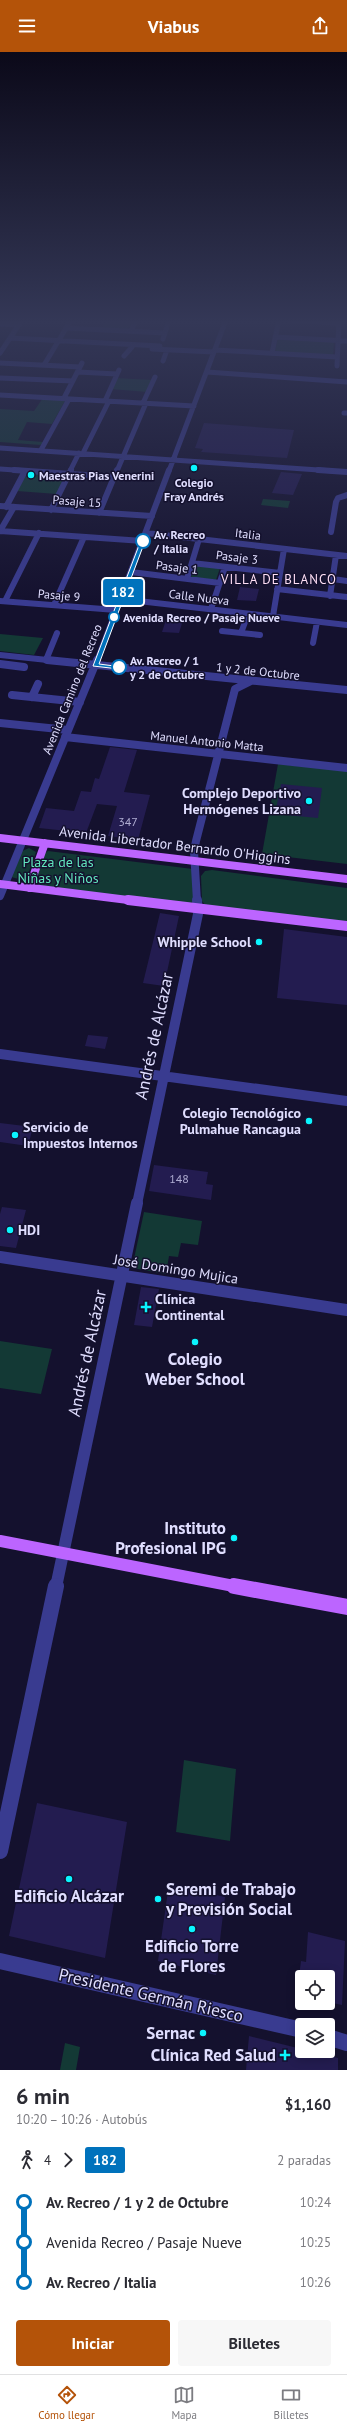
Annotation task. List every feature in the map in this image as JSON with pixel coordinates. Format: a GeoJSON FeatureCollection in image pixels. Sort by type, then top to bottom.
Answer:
{"type":"FeatureCollection","features":[{"type":"Feature","properties":{"kind":"main road","name":"Avenida Libertador Bernardo O'Higgins"},"geometry":{"type":"LineString","coordinates":[[0,838],[347,880]]}},
{"type":"Feature","properties":{"kind":"main road"},"geometry":{"type":"LineString","coordinates":[[29,888],[45,843]]}},
{"type":"Feature","properties":{"kind":"main road"},"geometry":{"type":"LineString","coordinates":[[2,885],[347,926]]}},
{"type":"Feature","properties":{"kind":"main road"},"geometry":{"type":"LineString","coordinates":[[0,1541],[347,1607]]}},
{"type":"Feature","properties":{"kind":"street"},"geometry":{"type":"LineString","coordinates":[[41,450],[59,414]]}},
{"type":"Feature","properties":{"kind":"street"},"geometry":{"type":"LineString","coordinates":[[50,510],[100,414]]}},
{"type":"Feature","properties":{"kind":"street"},"geometry":{"type":"LineString","coordinates":[[99,513],[140,414]]}},
{"type":"Feature","properties":{"kind":"street","name":"Avenida Camino del Recreo"},"geometry":{"type":"LineString","coordinates":[[0,896],[2,885],[95,665],[191,414]]}},
{"type":"Feature","properties":{"kind":"street"},"geometry":{"type":"LineString","coordinates":[[0,448],[347,472]]}},
{"type":"Feature","properties":{"kind":"street"},"geometry":{"type":"LineString","coordinates":[[0,470],[114,477]]}},
{"type":"Feature","properties":{"kind":"street"},"geometry":{"type":"LineString","coordinates":[[3,507],[25,471]]}},
{"type":"Feature","properties":{"kind":"street"},"geometry":{"type":"LineString","coordinates":[[331,532],[336,502],[347,495]]}},
{"type":"Feature","properties":{"kind":"street","name":"Pasaje 15"},"geometry":{"type":"LineString","coordinates":[[3,507],[152,516]]}},
{"type":"Feature","properties":{"kind":"street"},"geometry":{"type":"LineString","coordinates":[[14,507],[0,531],[143,541]]}},
{"type":"Feature","properties":{"kind":"street"},"geometry":{"type":"LineString","coordinates":[[3,601],[39,533]]}},
{"type":"Feature","properties":{"kind":"street","name":"Italia"},"geometry":{"type":"LineString","coordinates":[[146,533],[347,556]]}},
{"type":"Feature","properties":{"kind":"street"},"geometry":{"type":"LineString","coordinates":[[54,605],[84,537]]}},
{"type":"Feature","properties":{"kind":"street"},"geometry":{"type":"LineString","coordinates":[[187,579],[200,539]]}},
{"type":"Feature","properties":{"kind":"street"},"geometry":{"type":"LineString","coordinates":[[273,616],[284,549]]}},
{"type":"Feature","properties":{"kind":"street"},"geometry":{"type":"LineString","coordinates":[[330,596],[336,555]]}},
{"type":"Feature","properties":{"kind":"street","name":"Pasaje 3"},"geometry":{"type":"LineString","coordinates":[[192,563],[280,573]]}},
{"type":"Feature","properties":{"kind":"street"},"geometry":{"type":"LineString","coordinates":[[211,609],[226,567]]}},
{"type":"Feature","properties":{"kind":"street","name":"Pasaje 1"},"geometry":{"type":"LineString","coordinates":[[131,572],[220,583]]}},
{"type":"Feature","properties":{"kind":"street"},"geometry":{"type":"LineString","coordinates":[[333,579],[347,581]]}},
{"type":"Feature","properties":{"kind":"street"},"geometry":{"type":"LineString","coordinates":[[277,589],[347,597]]}},
{"type":"Feature","properties":{"kind":"street","name":"Calle Nueva"},"geometry":{"type":"LineString","coordinates":[[121,599],[347,625]]}},
{"type":"Feature","properties":{"kind":"street","name":"Pasaje 9"},"geometry":{"type":"LineString","coordinates":[[3,601],[116,610]]}},
{"type":"Feature","properties":{"kind":"street"},"geometry":{"type":"LineString","coordinates":[[241,633],[248,614]]}},
{"type":"Feature","properties":{"kind":"street"},"geometry":{"type":"LineString","coordinates":[[313,643],[317,622]]}},
{"type":"Feature","properties":{"kind":"street"},"geometry":{"type":"LineString","coordinates":[[222,630],[260,635]]}},
{"type":"Feature","properties":{"kind":"street"},"geometry":{"type":"LineString","coordinates":[[46,660],[57,633]]}},
{"type":"Feature","properties":{"kind":"street","name":"1 y 2 de Octubre"},"geometry":{"type":"LineString","coordinates":[[0,655],[347,690]]}},
{"type":"Feature","properties":{"kind":"street"},"geometry":{"type":"LineString","coordinates":[[0,664],[24,666]]}},
{"type":"Feature","properties":{"kind":"street"},"geometry":{"type":"LineString","coordinates":[[225,678],[235,689],[251,681]]}},
{"type":"Feature","properties":{"kind":"street"},"geometry":{"type":"LineString","coordinates":[[32,697],[38,684]]}},
{"type":"Feature","properties":{"kind":"street","name":"Andrés de Alcázar"},"geometry":{"type":"LineString","coordinates":[[0,1851],[64,1554],[198,909],[196,842],[235,689]]}},
{"type":"Feature","properties":{"kind":"street"},"geometry":{"type":"LineString","coordinates":[[12,694],[80,702]]}},
{"type":"Feature","properties":{"kind":"street","name":"Manuel Antonio Matta"},"geometry":{"type":"LineString","coordinates":[[0,723],[218,754],[347,768]]}},
{"type":"Feature","properties":{"kind":"street"},"geometry":{"type":"LineString","coordinates":[[0,1054],[347,1101]]}},
{"type":"Feature","properties":{"kind":"street","name":"José Domingo Mujica"},"geometry":{"type":"LineString","coordinates":[[0,1258],[347,1310]]}},
{"type":"Feature","properties":{"kind":"street","name":"Presidente Germán Riesco"},"geometry":{"type":"LineString","coordinates":[[0,1961],[295,2028]]}},
{"type":"Feature","properties":{"kind":"street"},"geometry":{"type":"LineString","coordinates":[[335,2039],[347,2043]]}},
{"type":"Feature","properties":{"kind":"green space"},"geometry":{"type":"Polygon","coordinates":[[[0,414],[58,414],[52,424],[27,422],[18,440],[43,442],[41,445],[0,442],[0,414]]]}},
{"type":"Feature","properties":{"kind":"green space"},"geometry":{"type":"Polygon","coordinates":[[[28,472],[67,475],[57,494],[17,491],[28,472]]]}},
{"type":"Feature","properties":{"kind":"green space"},"geometry":{"type":"Polygon","coordinates":[[[263,499],[290,501],[288,508],[261,505],[263,499]]]}},
{"type":"Feature","properties":{"kind":"green space"},"geometry":{"type":"Polygon","coordinates":[[[195,566],[220,568],[216,580],[191,577],[195,566]]]}},
{"type":"Feature","properties":{"kind":"green space"},"geometry":{"type":"Polygon","coordinates":[[[0,634],[43,638],[34,655],[0,651],[0,634]]]}},
{"type":"Feature","properties":{"kind":"green space","name":"Complejo Deportivo Hermógenes Lizana"},"geometry":{"type":"Polygon","coordinates":[[[278,764],[347,771],[347,864],[262,854],[278,764]]]}},
{"type":"Feature","properties":{"kind":"green space"},"geometry":{"type":"Polygon","coordinates":[[[29,848],[36,852],[27,877],[23,880],[11,877],[20,852],[29,848]]]}},
{"type":"Feature","properties":{"kind":"green space","name":"Plaza de las Niñas y Niños"},"geometry":{"type":"Polygon","coordinates":[[[48,851],[193,869],[193,906],[40,887],[38,873],[40,862],[48,851]]]}},
{"type":"Feature","properties":{"kind":"green space"},"geometry":{"type":"Polygon","coordinates":[[[212,870],[347,888],[347,923],[205,905],[202,901],[201,876],[205,871],[212,870]]]}},
{"type":"Feature","properties":{"kind":"green space"},"geometry":{"type":"Polygon","coordinates":[[[144,1212],[202,1221],[198,1245],[181,1243],[178,1257],[169,1256],[166,1274],[132,1268],[144,1212]]]}},
{"type":"Feature","properties":{"kind":"green space"},"geometry":{"type":"Polygon","coordinates":[[[0,1341],[52,1349],[41,1394],[0,1388],[0,1341]]]}},
{"type":"Feature","properties":{"kind":"green space"},"geometry":{"type":"Polygon","coordinates":[[[184,1760],[236,1769],[230,1841],[176,1832],[184,1760]]]}},
{"type":"Feature","properties":{"kind":"green space"},"geometry":{"type":"Polygon","coordinates":[[[65,2043],[80,2047],[76,2070],[60,2070],[65,2043]]]}},
{"type":"Feature","properties":{"kind":"building"},"geometry":{"type":"Polygon","coordinates":[[[204,423],[294,430],[287,458],[201,452],[203,449],[195,448],[204,423]]]}},
{"type":"Feature","properties":{"kind":"building"},"geometry":{"type":"Polygon","coordinates":[[[281,472],[302,474],[293,495],[272,493],[281,472]]]}},
{"type":"Feature","properties":{"kind":"building"},"geometry":{"type":"Polygon","coordinates":[[[240,587],[259,589],[256,601],[237,600],[240,587]]]}},
{"type":"Feature","properties":{"kind":"building"},"geometry":{"type":"Polygon","coordinates":[[[172,616],[184,617],[179,633],[162,632],[166,620],[171,620],[172,616]]]}},
{"type":"Feature","properties":{"kind":"building"},"geometry":{"type":"Polygon","coordinates":[[[110,747],[137,750],[124,792],[150,795],[138,840],[108,836],[117,806],[97,804],[86,833],[39,828],[46,808],[74,811],[81,791],[91,792],[95,778],[99,779],[110,747]]]}},
{"type":"Feature","properties":{"kind":"building"},"geometry":{"type":"Polygon","coordinates":[[[281,784],[322,788],[318,818],[275,814],[281,784]]]}},
{"type":"Feature","properties":{"kind":"building"},"geometry":{"type":"Polygon","coordinates":[[[160,913],[179,916],[164,986],[143,983],[160,913]]]}},
{"type":"Feature","properties":{"kind":"building"},"geometry":{"type":"Polygon","coordinates":[[[284,929],[347,937],[347,1005],[277,998],[284,929]]]}},
{"type":"Feature","properties":{"kind":"building"},"geometry":{"type":"Polygon","coordinates":[[[88,1035],[108,1037],[105,1049],[85,1046],[88,1035]]]}},
{"type":"Feature","properties":{"kind":"building","name":"Servicio de Impuestos Internos"},"geometry":{"type":"Polygon","coordinates":[[[0,1123],[33,1127],[28,1146],[0,1142],[0,1123]]]}},
{"type":"Feature","properties":{"kind":"building"},"geometry":{"type":"Polygon","coordinates":[[[154,1165],[208,1172],[206,1184],[213,1185],[211,1200],[149,1191],[154,1165]]]}},
{"type":"Feature","properties":{"kind":"building","name":"HDI"},"geometry":{"type":"Polygon","coordinates":[[[2,1207],[26,1210],[16,1248],[0,1246],[0,1214],[2,1207]]]}},
{"type":"Feature","properties":{"kind":"building","name":"Clínica Continental"},"geometry":{"type":"Polygon","coordinates":[[[141,1287],[159,1289],[152,1327],[134,1325],[141,1287]]]}},
{"type":"Feature","properties":{"kind":"building","name":"Edificio Alcázar"},"geometry":{"type":"Polygon","coordinates":[[[37,1803],[127,1822],[105,1958],[9,1936],[37,1803]]]}},
{"type":"Feature","properties":{"kind":"building","name":"Edificio Torre de Flores"},"geometry":{"type":"Polygon","coordinates":[[[169,1884],[225,1897],[216,1975],[158,1961],[169,1884]]]}},
{"type":"Feature","properties":{"kind":"building"},"geometry":{"type":"Polygon","coordinates":[[[308,1932],[345,1941],[342,2005],[335,2004],[335,1970],[300,1970],[301,1961],[306,1962],[308,1932]]]}},
{"type":"Feature","properties":{"kind":"building","name":"Clínica Red Salud"},"geometry":{"type":"Polygon","coordinates":[[[249,2036],[295,2047],[295,2058],[338,2058],[338,2070],[246,2070],[249,2036]]]}},
{"type":"Feature","properties":{"kind":"bus line","name":"182"},"geometry":{"type":"LineString","coordinates":[[119,667],[95,665],[143,541]]}},
{"type":"Feature","properties":{"kind":"place","name":"Colegio Fray Andrés"},"geometry":{"type":"Point","coordinates":[194,468]}},
{"type":"Feature","properties":{"kind":"place","name":"Maestras Pias Venerini"},"geometry":{"type":"Point","coordinates":[31,475]}},
{"type":"Feature","properties":{"kind":"place","name":"Av. Recreo / Italia"},"geometry":{"type":"Point","coordinates":[143,541]}},
{"type":"Feature","properties":{"kind":"place","name":"Avenida Recreo / Pasaje Nueve"},"geometry":{"type":"Point","coordinates":[114,617]}},
{"type":"Feature","properties":{"kind":"place","name":"Av. Recreo / 1 y 2 de Octubre"},"geometry":{"type":"Point","coordinates":[119,667]}},
{"type":"Feature","properties":{"kind":"place","name":"Complejo Deportivo Hermógenes Lizana"},"geometry":{"type":"Point","coordinates":[309,801]}},
{"type":"Feature","properties":{"kind":"place","name":"Whipple School"},"geometry":{"type":"Point","coordinates":[259,942]}},
{"type":"Feature","properties":{"kind":"place","name":"Colegio Tecnológico Pulmahue Rancagua"},"geometry":{"type":"Point","coordinates":[309,1121]}},
{"type":"Feature","properties":{"kind":"place","name":"Servicio de Impuestos Internos"},"geometry":{"type":"Point","coordinates":[15,1135]}},
{"type":"Feature","properties":{"kind":"place","name":"HDI"},"geometry":{"type":"Point","coordinates":[10,1230]}},
{"type":"Feature","properties":{"kind":"place","name":"Clínica Continental"},"geometry":{"type":"Point","coordinates":[146,1307]}},
{"type":"Feature","properties":{"kind":"place","name":"Colegio Weber School"},"geometry":{"type":"Point","coordinates":[195,1342]}},
{"type":"Feature","properties":{"kind":"place","name":"Instituto Profesional IPG"},"geometry":{"type":"Point","coordinates":[234,1538]}},
{"type":"Feature","properties":{"kind":"place","name":"Edificio Alcázar"},"geometry":{"type":"Point","coordinates":[69,1879]}},
{"type":"Feature","properties":{"kind":"place","name":"Seremi de Trabajo y Previsión Social"},"geometry":{"type":"Point","coordinates":[158,1899]}},
{"type":"Feature","properties":{"kind":"place","name":"Edificio Torre de Flores"},"geometry":{"type":"Point","coordinates":[192,1929]}},
{"type":"Feature","properties":{"kind":"place","name":"Sernac"},"geometry":{"type":"Point","coordinates":[203,2033]}},
{"type":"Feature","properties":{"kind":"place","name":"Clínica Red Salud"},"geometry":{"type":"Point","coordinates":[285,2055]}},
{"type":"Feature","properties":{"kind":"district","name":"VILLA DE BLANCO"},"geometry":{"type":"Point","coordinates":[279,579]}}]}
